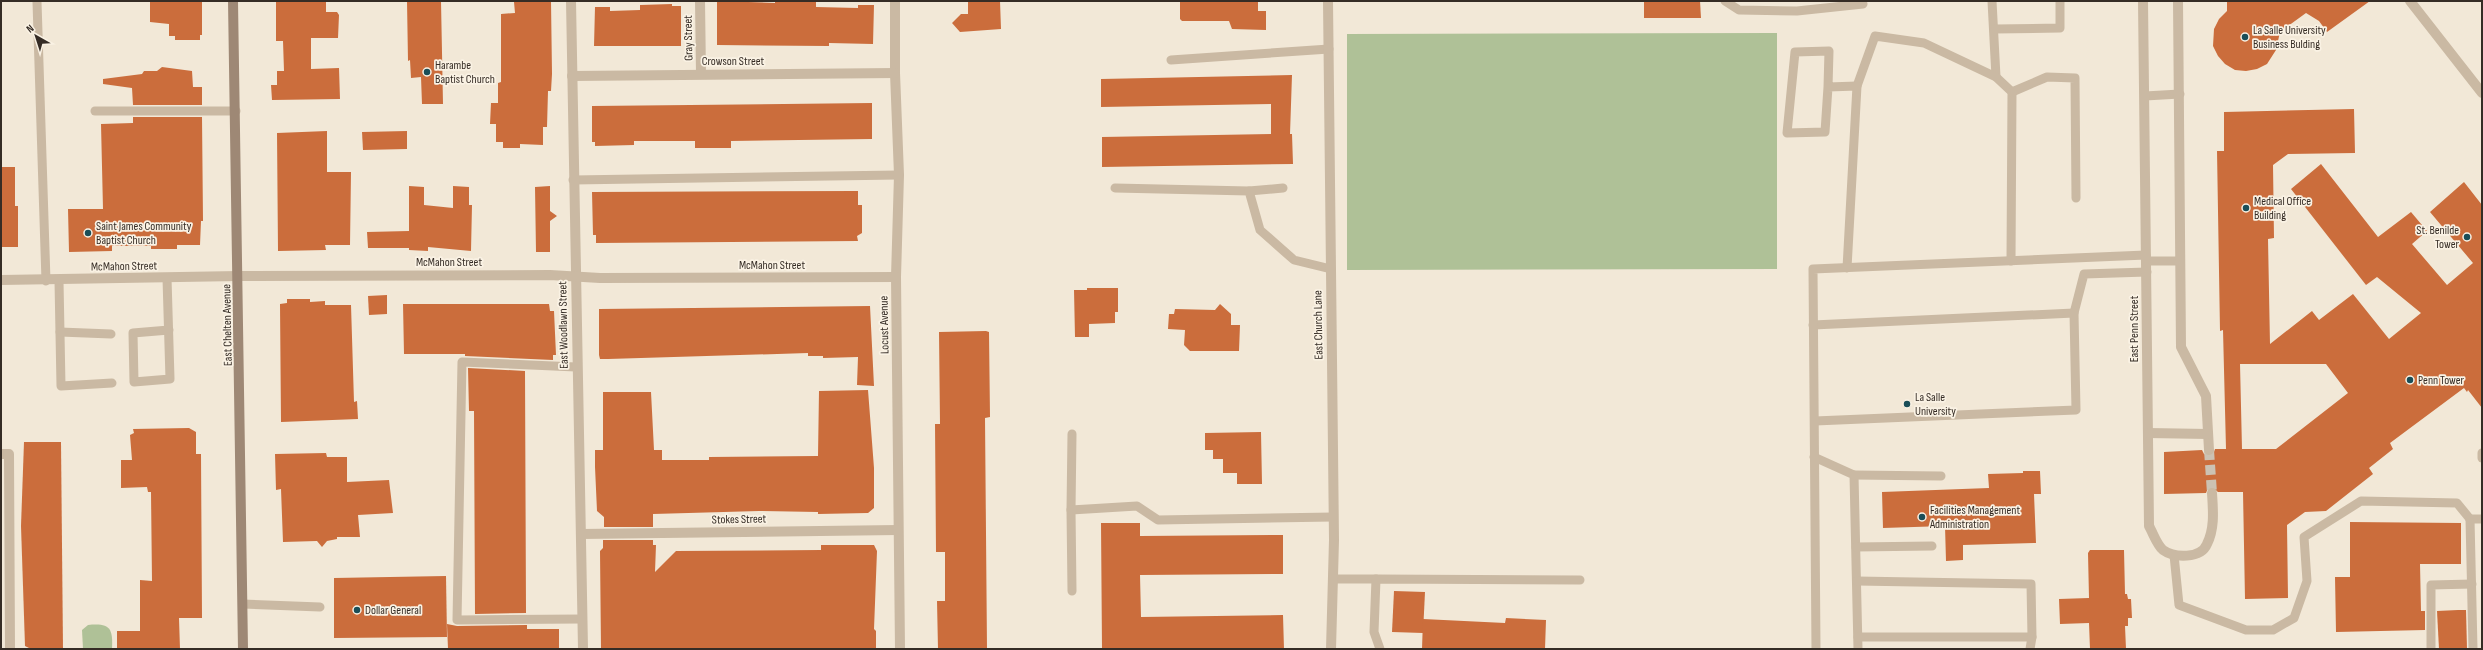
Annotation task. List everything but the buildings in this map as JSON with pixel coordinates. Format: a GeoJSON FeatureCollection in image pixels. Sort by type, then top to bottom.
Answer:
{"type":"FeatureCollection","features":[{"type":"Feature","properties":{"kind":"street","name":"East Chelten Avenue"},"geometry":{"type":"LineString","coordinates":[[234,1],[243,649]]}},
{"type":"Feature","properties":{"kind":"street","name":"East Woodlawn Street"},"geometry":{"type":"LineString","coordinates":[[571,1],[576,367],[583,649]]}},
{"type":"Feature","properties":{"kind":"street","name":"Gray Street"},"geometry":{"type":"LineString","coordinates":[[700,1],[701,74]]}},
{"type":"Feature","properties":{"kind":"street","name":"Locust Avenue"},"geometry":{"type":"LineString","coordinates":[[895,1],[894,73],[899,175],[896,277],[900,649]]}},
{"type":"Feature","properties":{"kind":"street","name":"East Church Lane"},"geometry":{"type":"LineString","coordinates":[[1328,1],[1334,579],[1331,649]]}},
{"type":"Feature","properties":{"kind":"street","name":"East Penn Street"},"geometry":{"type":"LineString","coordinates":[[2143,1],[2149,526],[2162,550],[2174,555]]}},
{"type":"Feature","properties":{"kind":"street"},"geometry":{"type":"LineString","coordinates":[[2178,1],[2181,346],[2206,396],[2209,450]]}},
{"type":"Feature","properties":{"kind":"street"},"geometry":{"type":"LineString","coordinates":[[2410,1],[2482,93]]}},
{"type":"Feature","properties":{"kind":"street","name":"Crowson Street"},"geometry":{"type":"LineString","coordinates":[[572,76],[894,73]]}},
{"type":"Feature","properties":{"kind":"street","name":"McMahon Street"},"geometry":{"type":"LineString","coordinates":[[1,280],[59,281],[239,276],[896,277]]}},
{"type":"Feature","properties":{"kind":"street"},"geometry":{"type":"LineString","coordinates":[[2148,433],[2208,434]]}},
{"type":"Feature","properties":{"kind":"street"},"geometry":{"type":"LineString","coordinates":[[5,454],[10,649]]}},
{"type":"Feature","properties":{"kind":"street"},"geometry":{"type":"LineString","coordinates":[[2174,555],[2196,555],[2207,546],[2214,521],[2212,493]]}},
{"type":"Feature","properties":{"kind":"street","name":"Stokes Street"},"geometry":{"type":"LineString","coordinates":[[581,534],[898,530]]}},
{"type":"Feature","properties":{"kind":"lane"},"geometry":{"type":"LineString","coordinates":[[1725,1],[1738,10],[1797,12],[1863,4],[1862,1]]}},
{"type":"Feature","properties":{"kind":"lane"},"geometry":{"type":"LineString","coordinates":[[1992,1],[1995,29],[1996,77]]}},
{"type":"Feature","properties":{"kind":"lane"},"geometry":{"type":"LineString","coordinates":[[1995,29],[2060,28],[2060,1]]}},
{"type":"Feature","properties":{"kind":"lane"},"geometry":{"type":"LineString","coordinates":[[37,2],[46,281]]}},
{"type":"Feature","properties":{"kind":"lane"},"geometry":{"type":"LineString","coordinates":[[1847,268],[1857,86],[1875,36],[1924,43],[1996,77],[2012,92],[2011,261]]}},
{"type":"Feature","properties":{"kind":"lane"},"geometry":{"type":"LineString","coordinates":[[1171,60],[1329,49]]}},
{"type":"Feature","properties":{"kind":"lane"},"geometry":{"type":"LineString","coordinates":[[1829,51],[1828,87],[1825,132],[1787,133],[1795,52],[1829,51]]}},
{"type":"Feature","properties":{"kind":"lane"},"geometry":{"type":"LineString","coordinates":[[2012,92],[2047,76],[2075,78],[2076,198]]}},
{"type":"Feature","properties":{"kind":"lane"},"geometry":{"type":"LineString","coordinates":[[1828,87],[1857,86]]}},
{"type":"Feature","properties":{"kind":"lane"},"geometry":{"type":"LineString","coordinates":[[2145,96],[2180,94]]}},
{"type":"Feature","properties":{"kind":"lane"},"geometry":{"type":"LineString","coordinates":[[95,110],[236,111]]}},
{"type":"Feature","properties":{"kind":"lane"},"geometry":{"type":"LineString","coordinates":[[573,180],[899,175]]}},
{"type":"Feature","properties":{"kind":"lane"},"geometry":{"type":"LineString","coordinates":[[1115,188],[1248,191],[1283,188]]}},
{"type":"Feature","properties":{"kind":"lane"},"geometry":{"type":"LineString","coordinates":[[1248,191],[1260,230],[1294,260],[1331,269]]}},
{"type":"Feature","properties":{"kind":"lane"},"geometry":{"type":"LineString","coordinates":[[1816,649],[1813,269],[2011,261],[2146,258],[2180,261]]}},
{"type":"Feature","properties":{"kind":"lane"},"geometry":{"type":"LineString","coordinates":[[1815,420],[2076,410],[2074,313],[2084,274],[2147,272]]}},
{"type":"Feature","properties":{"kind":"lane"},"geometry":{"type":"LineString","coordinates":[[167,278],[169,330],[170,379],[134,382],[133,333],[169,330]]}},
{"type":"Feature","properties":{"kind":"lane"},"geometry":{"type":"LineString","coordinates":[[59,281],[60,386],[112,383]]}},
{"type":"Feature","properties":{"kind":"lane"},"geometry":{"type":"LineString","coordinates":[[1813,325],[2074,313]]}},
{"type":"Feature","properties":{"kind":"lane"},"geometry":{"type":"LineString","coordinates":[[60,332],[111,334]]}},
{"type":"Feature","properties":{"kind":"lane"},"geometry":{"type":"LineString","coordinates":[[576,367],[462,362],[457,620],[582,619]]}},
{"type":"Feature","properties":{"kind":"lane"},"geometry":{"type":"LineString","coordinates":[[1072,434],[1072,591]]}},
{"type":"Feature","properties":{"kind":"lane"},"geometry":{"type":"LineString","coordinates":[[2482,453],[2482,458]]}},
{"type":"Feature","properties":{"kind":"lane"},"geometry":{"type":"LineString","coordinates":[[1814,457],[1854,475],[1941,476]]}},
{"type":"Feature","properties":{"kind":"lane"},"geometry":{"type":"LineString","coordinates":[[1854,475],[1858,649]]}},
{"type":"Feature","properties":{"kind":"lane"},"geometry":{"type":"LineString","coordinates":[[2174,555],[2179,605],[2246,630],[2273,630],[2294,618],[2307,581],[2304,538],[2361,501],[2457,503],[2470,519],[2473,649]]}},
{"type":"Feature","properties":{"kind":"lane"},"geometry":{"type":"LineString","coordinates":[[1071,510],[1137,506],[1158,520],[1333,517]]}},
{"type":"Feature","properties":{"kind":"lane"},"geometry":{"type":"LineString","coordinates":[[2470,519],[2482,519]]}},
{"type":"Feature","properties":{"kind":"lane"},"geometry":{"type":"LineString","coordinates":[[1856,547],[1932,546]]}},
{"type":"Feature","properties":{"kind":"lane"},"geometry":{"type":"LineString","coordinates":[[1334,579],[1580,580]]}},
{"type":"Feature","properties":{"kind":"lane"},"geometry":{"type":"LineString","coordinates":[[1376,579],[1374,632],[1380,649]]}},
{"type":"Feature","properties":{"kind":"lane"},"geometry":{"type":"LineString","coordinates":[[1857,581],[2031,584],[2032,637],[2030,649]]}},
{"type":"Feature","properties":{"kind":"lane"},"geometry":{"type":"LineString","coordinates":[[2431,649],[2431,585],[2472,584]]}},
{"type":"Feature","properties":{"kind":"lane"},"geometry":{"type":"LineString","coordinates":[[243,604],[320,607]]}},
{"type":"Feature","properties":{"kind":"lane"},"geometry":{"type":"LineString","coordinates":[[1858,637],[2032,637]]}},
{"type":"Feature","properties":{"kind":"green space"},"geometry":{"type":"Polygon","coordinates":[[[1777,33],[1777,269],[1347,270],[1347,34],[1777,33]]]}},
{"type":"Feature","properties":{"kind":"green space"},"geometry":{"type":"Polygon","coordinates":[[[88,625],[101,625],[109,628],[112,636],[112,649],[83,649],[82,630],[88,625]]]}},
{"type":"Feature","properties":{"kind":"tunnel"},"geometry":{"type":"LineString","coordinates":[[2209,450],[2212,493]]}},
{"type":"Feature","properties":{"kind":"place","name":"La Salle University Business Bulding"},"geometry":{"type":"Point","coordinates":[2245,37]}},
{"type":"Feature","properties":{"kind":"place","name":"Harambe Baptist Church"},"geometry":{"type":"Point","coordinates":[427,72]}},
{"type":"Feature","properties":{"kind":"place","name":"Medical Office Building"},"geometry":{"type":"Point","coordinates":[2246,208]}},
{"type":"Feature","properties":{"kind":"place","name":"Saint James Community Baptist Church"},"geometry":{"type":"Point","coordinates":[88,233]}},
{"type":"Feature","properties":{"kind":"place","name":"St. Benilde Tower"},"geometry":{"type":"Point","coordinates":[2467,237]}},
{"type":"Feature","properties":{"kind":"place","name":"Penn Tower"},"geometry":{"type":"Point","coordinates":[2410,380]}},
{"type":"Feature","properties":{"kind":"place","name":"La Salle University"},"geometry":{"type":"Point","coordinates":[1907,404]}},
{"type":"Feature","properties":{"kind":"place","name":"Facilities Management Administration"},"geometry":{"type":"Point","coordinates":[1922,517]}},
{"type":"Feature","properties":{"kind":"place","name":"Dollar General"},"geometry":{"type":"Point","coordinates":[357,610]}}]}
